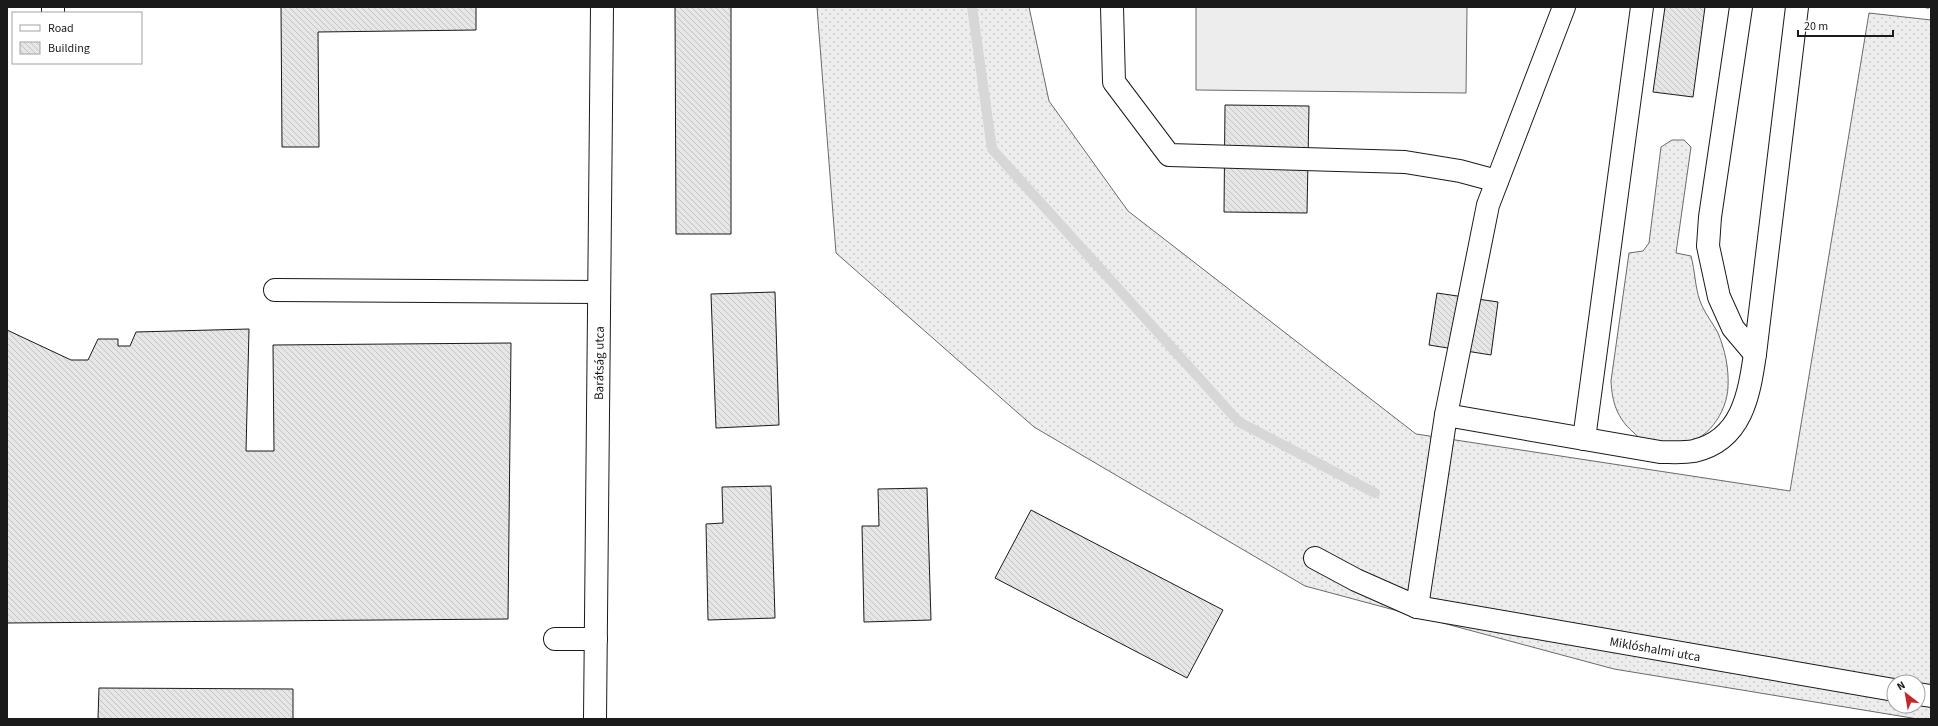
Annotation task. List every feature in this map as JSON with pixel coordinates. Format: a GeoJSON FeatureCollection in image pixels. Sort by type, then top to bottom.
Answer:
{"type":"FeatureCollection","features":[{"type":"Feature","properties":{"kind":"street","name":"Barátság utca"},"geometry":{"type":"LineString","coordinates":[[595,719],[602,7]]}},
{"type":"Feature","properties":{"kind":"street"},"geometry":{"type":"LineString","coordinates":[[1112,7],[1114,82],[1170,155],[1405,162],[1460,170],[1497,181]]}},
{"type":"Feature","properties":{"kind":"street"},"geometry":{"type":"LineString","coordinates":[[1417,608],[1446,415],[1488,205],[1564,7]]}},
{"type":"Feature","properties":{"kind":"street"},"geometry":{"type":"LineString","coordinates":[[1584,439],[1642,7]]}},
{"type":"Feature","properties":{"kind":"street"},"geometry":{"type":"LineString","coordinates":[[1741,7],[1710,217],[1708,246],[1719,298],[1733,328],[1755,354]]}},
{"type":"Feature","properties":{"kind":"street"},"geometry":{"type":"LineString","coordinates":[[1446,415],[1660,452],[1694,451],[1709,445],[1724,436],[1744,409],[1749,392],[1755,354],[1797,7]]}},
{"type":"Feature","properties":{"kind":"street"},"geometry":{"type":"LineString","coordinates":[[275,290],[599,292]]}},
{"type":"Feature","properties":{"kind":"street","name":"Miklóshalmi utca"},"geometry":{"type":"LineString","coordinates":[[1315,558],[1356,580],[1417,608],[1886,689]]}},
{"type":"Feature","properties":{"kind":"street"},"geometry":{"type":"LineString","coordinates":[[555,639],[596,639]]}},
{"type":"Feature","properties":{"kind":"path"},"geometry":{"type":"LineString","coordinates":[[1926,7],[1931,8]]}},
{"type":"Feature","properties":{"kind":"shaded area"},"geometry":{"type":"Polygon","coordinates":[[[817,7],[1029,7],[1049,101],[1128,211],[1416,434],[1790,491],[1869,13],[1931,20],[1931,719],[1918,719],[1888,714],[1926,714],[1926,674],[1886,674],[1886,714],[1614,669],[1305,586],[1034,427],[836,253],[817,7]]]}},
{"type":"Feature","properties":{"kind":"shaded area"},"geometry":{"type":"Polygon","coordinates":[[[1196,7],[1467,7],[1466,93],[1196,90],[1196,7]]]}},
{"type":"Feature","properties":{"kind":"shaded area"},"geometry":{"type":"Polygon","coordinates":[[[1672,140],[1684,140],[1691,147],[1676,253],[1691,256],[1700,301],[1718,333],[1723,346],[1728,380],[1727,397],[1724,406],[1714,424],[1707,432],[1698,438],[1679,444],[1646,441],[1640,439],[1623,421],[1616,409],[1611,381],[1629,253],[1643,251],[1649,243],[1661,147],[1672,140]]]}},
{"type":"Feature","properties":{"kind":"building"},"geometry":{"type":"Polygon","coordinates":[[[281,7],[476,7],[476,30],[318,32],[319,147],[282,147],[281,7]]]}},
{"type":"Feature","properties":{"kind":"building"},"geometry":{"type":"Polygon","coordinates":[[[675,7],[731,7],[731,234],[676,234],[675,7]]]}},
{"type":"Feature","properties":{"kind":"building"},"geometry":{"type":"Polygon","coordinates":[[[1665,7],[1705,7],[1693,97],[1653,92],[1665,7]]]}},
{"type":"Feature","properties":{"kind":"building"},"geometry":{"type":"Polygon","coordinates":[[[1225,105],[1309,106],[1307,213],[1224,212],[1225,105]]]}},
{"type":"Feature","properties":{"kind":"building"},"geometry":{"type":"Polygon","coordinates":[[[775,292],[779,425],[716,428],[711,294],[775,292]]]}},
{"type":"Feature","properties":{"kind":"building"},"geometry":{"type":"Polygon","coordinates":[[[1437,293],[1498,302],[1491,355],[1429,345],[1437,293]]]}},
{"type":"Feature","properties":{"kind":"building"},"geometry":{"type":"Polygon","coordinates":[[[249,329],[246,451],[274,451],[273,345],[511,343],[508,619],[7,623],[7,330],[71,360],[88,360],[98,339],[118,339],[118,346],[130,346],[136,332],[249,329]]]}},
{"type":"Feature","properties":{"kind":"building"},"geometry":{"type":"Polygon","coordinates":[[[771,486],[775,618],[708,620],[706,524],[723,523],[722,487],[771,486]]]}},
{"type":"Feature","properties":{"kind":"building"},"geometry":{"type":"Polygon","coordinates":[[[927,488],[931,620],[864,622],[862,526],[879,526],[878,489],[927,488]]]}},
{"type":"Feature","properties":{"kind":"building"},"geometry":{"type":"Polygon","coordinates":[[[1031,510],[1223,610],[1187,678],[995,578],[1031,510]]]}},
{"type":"Feature","properties":{"kind":"building"},"geometry":{"type":"Polygon","coordinates":[[[99,688],[293,689],[293,719],[98,719],[99,688]]]}},
{"type":"Feature","properties":{"kind":"waterway"},"geometry":{"type":"LineString","coordinates":[[972,7],[992,149],[1239,422],[1375,493]]}}]}
